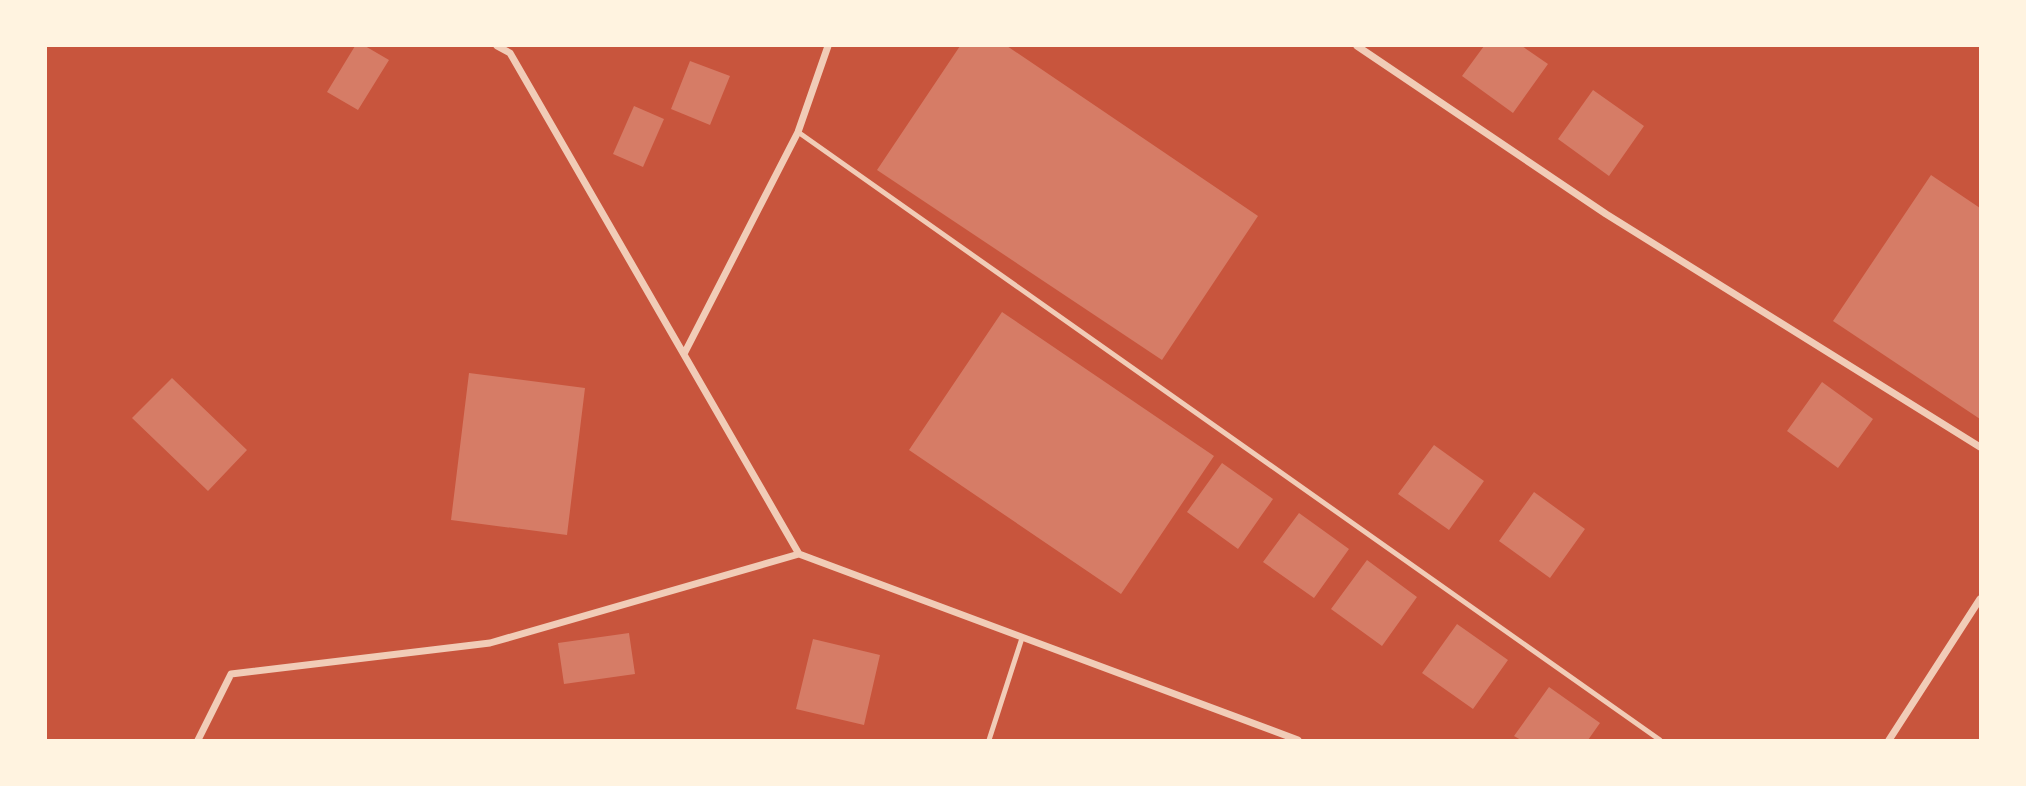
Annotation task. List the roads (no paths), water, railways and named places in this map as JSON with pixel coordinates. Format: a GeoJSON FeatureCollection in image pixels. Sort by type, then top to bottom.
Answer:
{"type":"FeatureCollection","features":[{"type":"Feature","properties":{"kind":"street"},"geometry":{"type":"LineString","coordinates":[[497,46],[510,53],[799,554]]}},
{"type":"Feature","properties":{"kind":"street"},"geometry":{"type":"LineString","coordinates":[[684,354],[798,132],[828,46]]}},
{"type":"Feature","properties":{"kind":"street"},"geometry":{"type":"LineString","coordinates":[[1357,46],[1606,214],[1980,447]]}},
{"type":"Feature","properties":{"kind":"street"},"geometry":{"type":"LineString","coordinates":[[198,740],[231,674],[490,643],[799,554],[1298,740]]}},
{"type":"Feature","properties":{"kind":"street"},"geometry":{"type":"LineString","coordinates":[[1889,740],[1980,599]]}},
{"type":"Feature","properties":{"kind":"lane"},"geometry":{"type":"LineString","coordinates":[[798,132],[1660,740]]}},
{"type":"Feature","properties":{"kind":"lane"},"geometry":{"type":"LineString","coordinates":[[989,740],[1022,638]]}}]}
